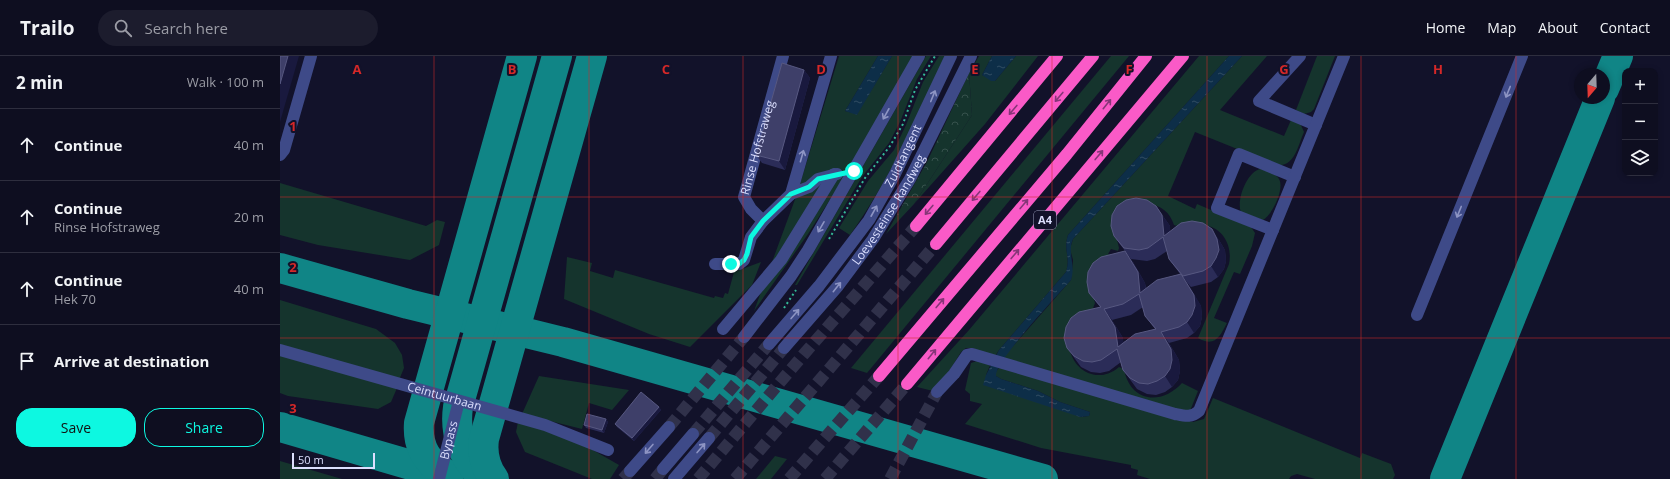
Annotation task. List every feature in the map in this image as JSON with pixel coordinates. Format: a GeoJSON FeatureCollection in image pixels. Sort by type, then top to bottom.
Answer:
{"type":"FeatureCollection","features":[{"type":"Feature","properties":{"kind":"highway"},"geometry":{"type":"LineString","coordinates":[[916,226],[1057,56]]}},
{"type":"Feature","properties":{"kind":"highway"},"geometry":{"type":"LineString","coordinates":[[936,244],[1093,56]]}},
{"type":"Feature","properties":{"kind":"highway","name":"A4"},"geometry":{"type":"LineString","coordinates":[[907,384],[1183,56]]}},
{"type":"Feature","properties":{"kind":"highway","name":"A4"},"geometry":{"type":"LineString","coordinates":[[879,376],[1067,154],[1146,57]]}},
{"type":"Feature","properties":{"kind":"street"},"geometry":{"type":"LineString","coordinates":[[280,155],[284,150],[311,56]]}},
{"type":"Feature","properties":{"kind":"street","name":"Rinse Hofstraweg"},"geometry":{"type":"LineString","coordinates":[[763,221],[751,209],[744,197],[783,56]]}},
{"type":"Feature","properties":{"kind":"street"},"geometry":{"type":"LineString","coordinates":[[791,194],[831,56]]}},
{"type":"Feature","properties":{"kind":"street"},"geometry":{"type":"LineString","coordinates":[[744,337],[791,276],[854,171],[919,56]]}},
{"type":"Feature","properties":{"kind":"street","name":"Zuidtangent"},"geometry":{"type":"LineString","coordinates":[[769,344],[819,286],[869,220],[901,162],[951,56]]}},
{"type":"Feature","properties":{"kind":"street","name":"Loevesteinse Randweg"},"geometry":{"type":"LineString","coordinates":[[784,348],[838,286],[873,239],[910,179],[971,56]]}},
{"type":"Feature","properties":{"kind":"street"},"geometry":{"type":"LineString","coordinates":[[1300,56],[1259,101],[1316,125]]}},
{"type":"Feature","properties":{"kind":"street"},"geometry":{"type":"LineString","coordinates":[[937,392],[954,374],[967,354],[1175,414],[1186,417],[1194,416],[1199,411],[1344,56]]}},
{"type":"Feature","properties":{"kind":"street"},"geometry":{"type":"LineString","coordinates":[[1417,315],[1522,56]]}},
{"type":"Feature","properties":{"kind":"street"},"geometry":{"type":"LineString","coordinates":[[1273,230],[1218,208],[1239,154],[1294,177]]}},
{"type":"Feature","properties":{"kind":"street"},"geometry":{"type":"LineString","coordinates":[[894,206],[901,162]]}},
{"type":"Feature","properties":{"kind":"street"},"geometry":{"type":"LineString","coordinates":[[715,264],[739,264],[744,260],[751,237],[763,221],[791,194],[809,187],[818,179],[834,174],[854,171]]}},
{"type":"Feature","properties":{"kind":"street"},"geometry":{"type":"LineString","coordinates":[[723,329],[781,260],[834,174]]}},
{"type":"Feature","properties":{"kind":"street","name":"Ceintuurbaan"},"geometry":{"type":"LineString","coordinates":[[280,350],[545,425],[608,450]]}},
{"type":"Feature","properties":{"kind":"street","name":"Bypass"},"geometry":{"type":"LineString","coordinates":[[439,479],[459,401]]}},
{"type":"Feature","properties":{"kind":"street"},"geometry":{"type":"LineString","coordinates":[[630,471],[669,427]]}},
{"type":"Feature","properties":{"kind":"street"},"geometry":{"type":"LineString","coordinates":[[663,469],[693,434]]}},
{"type":"Feature","properties":{"kind":"street"},"geometry":{"type":"LineString","coordinates":[[674,479],[709,438]]}},
{"type":"Feature","properties":{"kind":"path"},"geometry":{"type":"LineString","coordinates":[[827,242],[865,178],[890,146],[903,124],[915,90],[935,56]]}},
{"type":"Feature","properties":{"kind":"path"},"geometry":{"type":"LineString","coordinates":[[782,311],[798,286]]}},
{"type":"Feature","properties":{"kind":"green space"},"geometry":{"type":"Polygon","coordinates":[[[839,56],[878,56],[845,111],[857,114],[892,56],[916,56],[845,176],[808,234],[754,311],[797,194],[839,56]]]}},
{"type":"Feature","properties":{"kind":"green space"},"geometry":{"type":"Polygon","coordinates":[[[926,56],[931,56],[917,79],[900,122],[889,143],[862,177],[797,285],[795,285],[926,56]]]}},
{"type":"Feature","properties":{"kind":"green space"},"geometry":{"type":"Polygon","coordinates":[[[939,56],[946,56],[913,125],[878,192],[850,235],[839,228],[868,181],[894,150],[906,125],[923,82],[939,56]]]}},
{"type":"Feature","properties":{"kind":"green space"},"geometry":{"type":"Polygon","coordinates":[[[979,56],[992,56],[982,75],[995,81],[1016,56],[1038,56],[985,124],[914,204],[972,115],[969,73],[979,56]]]}},
{"type":"Feature","properties":{"kind":"green space"},"geometry":{"type":"Polygon","coordinates":[[[1111,56],[1129,56],[867,373],[851,368],[1111,56]]]}},
{"type":"Feature","properties":{"kind":"green space"},"geometry":{"type":"Polygon","coordinates":[[[1199,56],[1229,56],[1068,235],[1066,245],[1068,262],[1066,272],[999,350],[994,358],[973,348],[966,348],[961,352],[948,373],[933,391],[917,387],[969,330],[1199,56]]]}},
{"type":"Feature","properties":{"kind":"green space"},"geometry":{"type":"Polygon","coordinates":[[[1242,56],[1267,56],[1220,110],[1284,136],[1291,120],[1300,123],[1304,132],[1298,149],[1292,159],[1283,165],[1277,165],[1195,132],[1168,196],[1195,209],[1197,204],[1251,227],[1255,233],[1252,246],[1240,274],[1234,272],[1214,318],[1227,323],[1222,332],[1216,339],[1209,342],[1198,338],[1229,264],[1229,250],[1224,238],[1215,229],[1209,226],[1200,225],[1183,229],[1174,225],[1170,216],[1164,210],[1148,203],[1115,231],[1119,248],[1118,251],[1111,249],[1108,254],[1115,256],[1092,292],[1095,303],[1090,316],[1069,345],[1075,362],[1087,372],[1095,375],[1103,375],[1119,367],[1124,369],[1127,380],[1133,388],[1139,394],[1147,397],[1165,395],[1182,383],[1198,391],[1190,411],[1186,412],[1003,360],[1007,353],[1071,280],[1073,260],[1070,249],[1073,239],[1242,56]]]}},
{"type":"Feature","properties":{"kind":"green space"},"geometry":{"type":"Polygon","coordinates":[[[1317,56],[1335,56],[1314,109],[1311,112],[1304,114],[1296,110],[1317,56]]]}},
{"type":"Feature","properties":{"kind":"green space"},"geometry":{"type":"Polygon","coordinates":[[[969,73],[972,115],[914,204],[886,234],[927,162],[969,73]]]}},
{"type":"Feature","properties":{"kind":"green space"},"geometry":{"type":"Polygon","coordinates":[[[1260,169],[1276,175],[1280,183],[1277,201],[1270,213],[1263,220],[1241,212],[1240,207],[1241,194],[1247,181],[1255,171],[1260,169]]]}},
{"type":"Feature","properties":{"kind":"green space"},"geometry":{"type":"Polygon","coordinates":[[[280,183],[426,226],[437,220],[445,222],[439,245],[410,260],[318,245],[280,235],[280,183]]]}},
{"type":"Feature","properties":{"kind":"green space"},"geometry":{"type":"Polygon","coordinates":[[[567,257],[592,263],[590,271],[613,278],[615,270],[714,298],[715,296],[723,298],[725,293],[728,294],[734,272],[761,262],[752,285],[690,347],[649,334],[564,299],[567,257]]]}},
{"type":"Feature","properties":{"kind":"green space"},"geometry":{"type":"Polygon","coordinates":[[[280,300],[376,329],[395,343],[402,355],[404,368],[399,380],[280,346],[280,300]]]}},
{"type":"Feature","properties":{"kind":"green space"},"geometry":{"type":"Polygon","coordinates":[[[280,355],[397,388],[391,402],[378,409],[288,396],[280,393],[280,355]]]}},
{"type":"Feature","properties":{"kind":"green space"},"geometry":{"type":"Polygon","coordinates":[[[977,361],[991,363],[986,375],[1080,417],[1089,416],[1090,412],[1060,402],[1038,391],[1001,379],[996,376],[996,372],[1000,366],[1193,422],[1204,419],[1213,398],[1360,458],[1362,453],[1391,464],[1395,475],[1393,479],[1315,479],[1297,474],[1291,476],[1289,479],[1150,479],[1137,475],[1138,470],[1131,468],[1131,465],[1041,448],[965,424],[982,404],[970,401],[970,394],[965,390],[971,363],[977,361]]]}},
{"type":"Feature","properties":{"kind":"green space"},"geometry":{"type":"Polygon","coordinates":[[[539,376],[629,390],[612,410],[589,403],[582,429],[522,414],[539,376]]]}},
{"type":"Feature","properties":{"kind":"green space"},"geometry":{"type":"Polygon","coordinates":[[[518,422],[563,433],[619,465],[610,479],[592,479],[525,452],[516,432],[518,422]]]}},
{"type":"Feature","properties":{"kind":"green space"},"geometry":{"type":"Polygon","coordinates":[[[775,456],[787,459],[771,479],[756,479],[775,456]]]}},
{"type":"Feature","properties":{"kind":"green space"},"geometry":{"type":"Polygon","coordinates":[[[280,461],[342,479],[280,479],[280,461]]]}},
{"type":"Feature","properties":{"kind":"water"},"geometry":{"type":"Polygon","coordinates":[[[878,56],[892,56],[857,115],[845,111],[878,56]]]}},
{"type":"Feature","properties":{"kind":"water"},"geometry":{"type":"Polygon","coordinates":[[[992,56],[1016,56],[995,81],[991,81],[982,75],[992,56]]]}},
{"type":"Feature","properties":{"kind":"water"},"geometry":{"type":"Polygon","coordinates":[[[1229,56],[1242,56],[1073,239],[1071,244],[1073,270],[1071,280],[1016,343],[998,368],[996,376],[1001,379],[1038,391],[1060,402],[1090,412],[1089,416],[1080,417],[983,385],[986,375],[999,350],[1066,272],[1068,262],[1066,245],[1068,235],[1229,56]]]}},
{"type":"Feature","properties":{"kind":"building"},"geometry":{"type":"Polygon","coordinates":[[[280,56],[288,56],[280,84],[280,56]]]}},
{"type":"Feature","properties":{"kind":"building"},"geometry":{"type":"Polygon","coordinates":[[[782,63],[804,70],[779,161],[756,155],[782,63]]]}},
{"type":"Feature","properties":{"kind":"building"},"geometry":{"type":"Polygon","coordinates":[[[1136,198],[1147,200],[1156,206],[1162,215],[1164,236],[1181,223],[1192,221],[1203,223],[1212,229],[1217,239],[1219,250],[1211,266],[1203,271],[1183,276],[1169,259],[1163,237],[1148,248],[1139,250],[1124,248],[1114,236],[1111,226],[1112,215],[1117,206],[1126,200],[1136,198]]]}},
{"type":"Feature","properties":{"kind":"building"},"geometry":{"type":"Polygon","coordinates":[[[1125,251],[1138,272],[1140,293],[1157,280],[1181,274],[1194,295],[1195,306],[1192,315],[1187,322],[1179,327],[1161,332],[1171,349],[1172,360],[1170,369],[1165,376],[1157,381],[1148,384],[1139,383],[1130,378],[1123,370],[1117,349],[1101,360],[1092,362],[1083,361],[1074,356],[1067,348],[1064,338],[1066,327],[1071,318],[1079,312],[1101,307],[1089,293],[1087,282],[1088,272],[1093,263],[1101,257],[1125,251]],[[1139,294],[1123,304],[1104,309],[1115,327],[1118,347],[1135,334],[1156,329],[1145,316],[1139,294]]]}},
{"type":"Feature","properties":{"kind":"building"},"geometry":{"type":"Polygon","coordinates":[[[641,392],[659,407],[632,438],[615,424],[641,392]]]}},
{"type":"Feature","properties":{"kind":"building"},"geometry":{"type":"Polygon","coordinates":[[[587,414],[606,419],[602,430],[584,425],[587,414]]]}},
{"type":"Feature","properties":{"kind":"taxiway"},"geometry":{"type":"LineString","coordinates":[[449,476],[435,466],[425,454],[420,440],[419,423],[522,56]]}},
{"type":"Feature","properties":{"kind":"taxiway"},"geometry":{"type":"LineString","coordinates":[[485,479],[471,464],[462,446],[459,437],[457,417],[458,407],[557,56]]}},
{"type":"Feature","properties":{"kind":"taxiway"},"geometry":{"type":"LineString","coordinates":[[494,479],[488,470],[485,460],[483,450],[484,439],[592,56]]}},
{"type":"Feature","properties":{"kind":"taxiway"},"geometry":{"type":"LineString","coordinates":[[1610,75],[1618,56]]}},
{"type":"Feature","properties":{"kind":"taxiway"},"geometry":{"type":"LineString","coordinates":[[1445,479],[1598,104]]}},
{"type":"Feature","properties":{"kind":"taxiway"},"geometry":{"type":"LineString","coordinates":[[280,268],[408,304],[563,342],[1043,479]]}},
{"type":"Feature","properties":{"kind":"taxiway"},"geometry":{"type":"LineString","coordinates":[[280,427],[445,475]]}},
{"type":"Feature","properties":{"kind":"tunnel"},"geometry":{"type":"LineString","coordinates":[[698,479],[804,354],[916,226]]}},
{"type":"Feature","properties":{"kind":"tunnel"},"geometry":{"type":"LineString","coordinates":[[735,479],[936,244]]}},
{"type":"Feature","properties":{"kind":"tunnel"},"geometry":{"type":"LineString","coordinates":[[669,427],[744,337]]}},
{"type":"Feature","properties":{"kind":"tunnel"},"geometry":{"type":"LineString","coordinates":[[693,434],[769,344]]}},
{"type":"Feature","properties":{"kind":"tunnel"},"geometry":{"type":"LineString","coordinates":[[709,438],[784,348]]}},
{"type":"Feature","properties":{"kind":"tunnel"},"geometry":{"type":"LineString","coordinates":[[789,479],[879,376]]}},
{"type":"Feature","properties":{"kind":"tunnel"},"geometry":{"type":"LineString","coordinates":[[825,479],[907,384]]}},
{"type":"Feature","properties":{"kind":"tunnel"},"geometry":{"type":"LineString","coordinates":[[890,479],[937,392]]}},
{"type":"Feature","properties":{"kind":"tunnel"},"geometry":{"type":"LineString","coordinates":[[655,479],[663,469]]}},
{"type":"Feature","properties":{"kind":"tunnel"},"geometry":{"type":"LineString","coordinates":[[623,479],[630,471]]}},
{"type":"Feature","properties":{"kind":"route"},"geometry":{"type":"LineString","coordinates":[[731,264],[739,264],[744,260],[751,237],[763,221],[791,194],[809,187],[818,179],[834,174],[854,171]]}}]}
